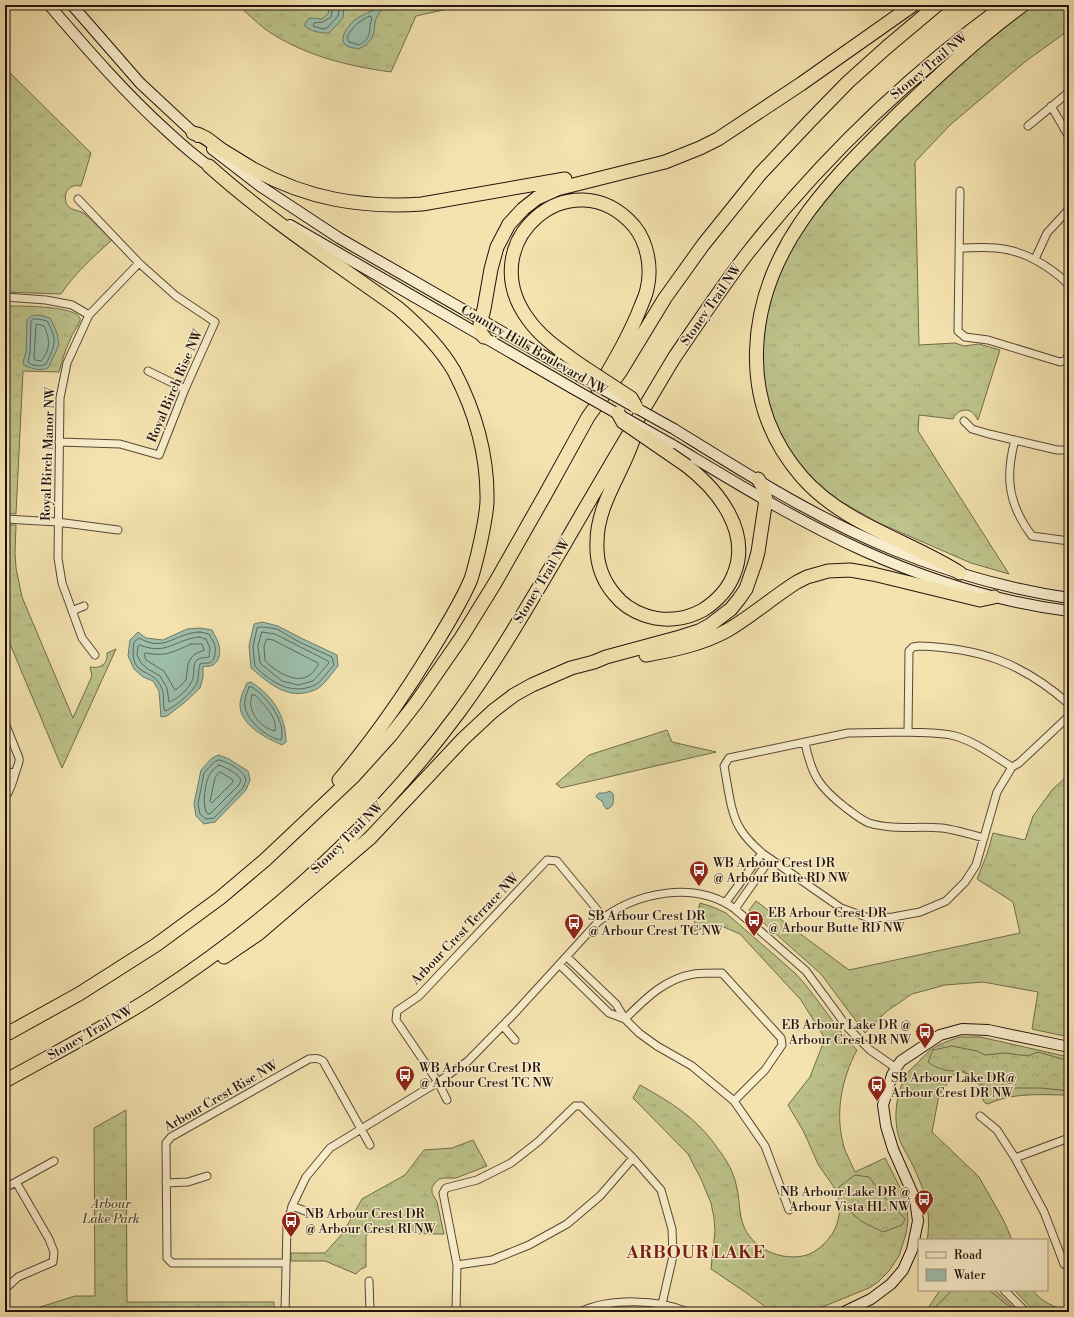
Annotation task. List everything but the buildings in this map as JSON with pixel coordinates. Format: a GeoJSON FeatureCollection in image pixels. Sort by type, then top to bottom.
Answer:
{"type":"FeatureCollection","features":[{"type":"Feature","properties":{"kind":"highway"},"geometry":{"type":"LineString","coordinates":[[484,337],[480,328],[480,320],[484,309],[491,269],[497,246],[509,224],[536,198],[557,188],[665,162],[718,139],[801,84],[913,5]]}},
{"type":"Feature","properties":{"kind":"highway"},"geometry":{"type":"LineString","coordinates":[[5,1035],[79,994],[156,945],[220,898],[260,865],[354,776],[416,703],[461,638],[495,583],[588,417],[620,372],[665,298],[699,251],[760,174],[848,82],[937,5]]}},
{"type":"Feature","properties":{"kind":"highway","name":"Stoney Trail NW"},"geometry":{"type":"LineString","coordinates":[[5,1081],[153,997],[197,967],[258,922],[326,861],[379,808],[424,756],[459,712],[497,657],[638,411],[700,319],[747,255],[810,180],[847,140],[927,66],[1005,5]]}},
{"type":"Feature","properties":{"kind":"highway"},"geometry":{"type":"LineString","coordinates":[[960,573],[943,562],[863,523],[837,508],[803,478],[783,451],[766,415],[761,398],[757,372],[757,333],[765,296],[779,261],[790,240],[816,201],[846,167],[928,85],[1023,5]]}},
{"type":"Feature","properties":{"kind":"highway"},"geometry":{"type":"LineString","coordinates":[[193,133],[201,134],[222,150],[274,180],[316,195],[360,204],[393,206],[422,204],[587,174],[606,176]]}},
{"type":"Feature","properties":{"kind":"highway"},"geometry":{"type":"LineString","coordinates":[[209,166],[240,194],[277,223],[398,308],[417,325],[441,353],[453,370],[471,409],[483,452],[487,501],[485,523],[472,577],[462,598],[413,681],[367,746],[329,792],[320,807]]}},
{"type":"Feature","properties":{"kind":"highway"},"geometry":{"type":"LineString","coordinates":[[588,417],[589,404],[638,316],[647,289],[649,272],[648,256],[644,242],[638,230],[627,218],[606,205],[583,200],[574,200],[562,203],[549,209],[525,228],[516,244],[513,254],[511,274],[516,297],[526,318],[548,341],[581,371],[631,398],[638,411],[632,445],[600,519],[597,534],[597,552],[604,580],[618,600],[626,607],[653,619],[678,619],[699,612],[711,605],[725,592],[732,581],[739,560],[738,538],[735,526],[728,511],[712,488],[700,476],[687,466],[623,422],[618,414]]}},
{"type":"Feature","properties":{"kind":"highway"},"geometry":{"type":"LineString","coordinates":[[594,662],[606,657],[680,637],[699,630],[710,625],[731,609],[746,589],[755,564],[766,499],[763,487],[758,480]]}},
{"type":"Feature","properties":{"kind":"highway"},"geometry":{"type":"LineString","coordinates":[[153,997],[174,992],[258,934],[370,838],[463,739],[493,711],[514,695],[551,676],[571,668],[594,662],[652,654],[681,648],[707,640],[729,630],[797,582],[807,577],[828,571],[858,571],[980,600],[994,597]]}},
{"type":"Feature","properties":{"kind":"main road","name":"Country Hills Boulevard NW"},"geometry":{"type":"LineString","coordinates":[[49,5],[91,54],[144,110],[202,162],[289,224],[810,524],[876,556],[920,574],[994,597],[1044,608],[1069,611]]}},
{"type":"Feature","properties":{"kind":"main road","name":"Country Hills Boulevard NW"},"geometry":{"type":"LineString","coordinates":[[72,5],[140,83],[193,133],[225,160],[294,209],[339,238],[480,320],[581,371]]}},
{"type":"Feature","properties":{"kind":"main road"},"geometry":{"type":"LineString","coordinates":[[638,411],[674,429],[802,505],[894,550],[960,573],[1004,586],[1069,598]]}},
{"type":"Feature","properties":{"kind":"main road"},"geometry":{"type":"LineString","coordinates":[[844,1312],[871,1299],[891,1284],[916,1251],[918,1221],[915,1199],[893,1149],[886,1126],[883,1105],[896,1068],[901,1061],[940,1035],[962,1029],[988,1030],[1069,1047]]}},
{"type":"Feature","properties":{"kind":"street"},"geometry":{"type":"LineString","coordinates":[[1028,126],[1069,92]]}},
{"type":"Feature","properties":{"kind":"street"},"geometry":{"type":"LineString","coordinates":[[1051,106],[1069,137]]}},
{"type":"Feature","properties":{"kind":"street"},"geometry":{"type":"LineString","coordinates":[[960,191],[958,331],[965,337],[988,340],[1060,362],[1066,360],[1069,353]]}},
{"type":"Feature","properties":{"kind":"street"},"geometry":{"type":"LineString","coordinates":[[5,297],[53,301],[72,305],[89,315],[139,262],[78,199]]}},
{"type":"Feature","properties":{"kind":"street"},"geometry":{"type":"LineString","coordinates":[[1035,259],[1047,233],[1069,209]]}},
{"type":"Feature","properties":{"kind":"street"},"geometry":{"type":"LineString","coordinates":[[959,248],[997,248],[1021,254],[1035,259],[1069,285]]}},
{"type":"Feature","properties":{"kind":"street","name":"Royal Birch Rise NW"},"geometry":{"type":"LineString","coordinates":[[59,442],[120,444],[159,455],[185,389],[215,322],[176,296],[139,262]]}},
{"type":"Feature","properties":{"kind":"street","name":"Royal Birch Manor NW"},"geometry":{"type":"LineString","coordinates":[[89,315],[67,363],[60,398],[58,558],[62,583],[82,638],[95,656]]}},
{"type":"Feature","properties":{"kind":"street"},"geometry":{"type":"LineString","coordinates":[[148,371],[185,389]]}},
{"type":"Feature","properties":{"kind":"street"},"geometry":{"type":"LineString","coordinates":[[964,420],[972,429],[989,434],[1057,450],[1069,450]]}},
{"type":"Feature","properties":{"kind":"street"},"geometry":{"type":"LineString","coordinates":[[1015,440],[1010,459],[1009,483],[1014,503],[1023,524],[1032,536],[1069,541]]}},
{"type":"Feature","properties":{"kind":"street"},"geometry":{"type":"LineString","coordinates":[[5,520],[58,522],[118,530]]}},
{"type":"Feature","properties":{"kind":"street"},"geometry":{"type":"LineString","coordinates":[[72,611],[84,606]]}},
{"type":"Feature","properties":{"kind":"street"},"geometry":{"type":"LineString","coordinates":[[908,732],[909,654],[913,647],[935,646],[960,649],[1003,662],[1021,669],[1069,704]]}},
{"type":"Feature","properties":{"kind":"street"},"geometry":{"type":"LineString","coordinates":[[1012,767],[993,754],[955,736],[908,732],[848,733],[729,758],[724,766],[734,815],[740,829],[754,846],[840,908],[869,918],[893,917],[920,912],[946,901],[965,882],[976,865],[997,792],[1012,767],[1019,763],[1069,716]]}},
{"type":"Feature","properties":{"kind":"street"},"geometry":{"type":"LineString","coordinates":[[5,723],[20,761],[14,782],[8,792],[5,791]]}},
{"type":"Feature","properties":{"kind":"street"},"geometry":{"type":"LineString","coordinates":[[805,743],[809,764],[820,784],[832,797],[868,823],[884,826],[942,828],[962,831],[984,838]]}},
{"type":"Feature","properties":{"kind":"street"},"geometry":{"type":"LineString","coordinates":[[5,775],[16,771]]}},
{"type":"Feature","properties":{"kind":"street"},"geometry":{"type":"LineString","coordinates":[[726,902],[762,853]]}},
{"type":"Feature","properties":{"kind":"street"},"geometry":{"type":"LineString","coordinates":[[735,909],[770,859]]}},
{"type":"Feature","properties":{"kind":"street","name":"Arbour Crest Terrace NW"},"geometry":{"type":"LineString","coordinates":[[438,1082],[396,1020],[397,1011],[419,996],[547,860],[557,861],[604,918]]}},
{"type":"Feature","properties":{"kind":"street"},"geometry":{"type":"LineString","coordinates":[[285,1312],[287,1226],[292,1206],[306,1177],[330,1148],[438,1082],[468,1061],[503,1026],[604,918],[628,903],[666,892],[691,893],[726,902],[806,971],[848,1028],[870,1050],[896,1068]]}},
{"type":"Feature","properties":{"kind":"street"},"geometry":{"type":"LineString","coordinates":[[568,957],[616,1004],[625,1019],[639,1033],[657,1046],[692,1066],[734,1101],[765,1146],[789,1210]]}},
{"type":"Feature","properties":{"kind":"street"},"geometry":{"type":"LineString","coordinates":[[560,965],[609,1013],[625,1019]]}},
{"type":"Feature","properties":{"kind":"street"},"geometry":{"type":"LineString","coordinates":[[625,1019],[650,994],[670,981],[693,974],[722,973],[781,1038],[782,1045],[765,1070],[734,1101]]}},
{"type":"Feature","properties":{"kind":"street"},"geometry":{"type":"LineString","coordinates":[[503,1026],[515,1040]]}},
{"type":"Feature","properties":{"kind":"street","name":"Arbour Crest Rise NW"},"geometry":{"type":"LineString","coordinates":[[285,1263],[172,1263],[167,1258],[166,1143],[171,1137],[309,1059],[319,1058],[323,1061],[361,1129]]}},
{"type":"Feature","properties":{"kind":"street"},"geometry":{"type":"LineString","coordinates":[[438,1082],[447,1100]]}},
{"type":"Feature","properties":{"kind":"street"},"geometry":{"type":"LineString","coordinates":[[456,1312],[457,1265],[443,1193],[446,1188],[477,1180],[511,1163],[539,1142],[575,1106],[581,1106],[633,1158],[661,1190],[672,1229],[673,1256],[662,1304]]}},
{"type":"Feature","properties":{"kind":"street"},"geometry":{"type":"LineString","coordinates":[[980,1116],[997,1130],[1015,1158],[1044,1212],[1064,1264],[1069,1268]]}},
{"type":"Feature","properties":{"kind":"street"},"geometry":{"type":"LineString","coordinates":[[361,1129],[370,1145]]}},
{"type":"Feature","properties":{"kind":"street"},"geometry":{"type":"LineString","coordinates":[[1015,1158],[1069,1138]]}},
{"type":"Feature","properties":{"kind":"street"},"geometry":{"type":"LineString","coordinates":[[457,1265],[492,1260],[529,1245],[567,1224],[600,1196],[633,1158]]}},
{"type":"Feature","properties":{"kind":"street"},"geometry":{"type":"LineString","coordinates":[[5,1188],[54,1161]]}},
{"type":"Feature","properties":{"kind":"street"},"geometry":{"type":"LineString","coordinates":[[166,1183],[188,1182],[207,1176]]}},
{"type":"Feature","properties":{"kind":"street"},"geometry":{"type":"LineString","coordinates":[[5,1289],[18,1277],[53,1262],[54,1252],[49,1239],[16,1182]]}},
{"type":"Feature","properties":{"kind":"street"},"geometry":{"type":"LineString","coordinates":[[292,1206],[308,1212]]}},
{"type":"Feature","properties":{"kind":"street"},"geometry":{"type":"LineString","coordinates":[[369,1280],[370,1312]]}},
{"type":"Feature","properties":{"kind":"street"},"geometry":{"type":"LineString","coordinates":[[1005,1291],[1026,1312]]}},
{"type":"Feature","properties":{"kind":"street"},"geometry":{"type":"LineString","coordinates":[[580,1312],[612,1303],[637,1302],[662,1304],[688,1312]]}},
{"type":"Feature","properties":{"kind":"green space"},"geometry":{"type":"Polygon","coordinates":[[[238,5],[465,5],[416,16],[391,72],[342,63],[294,46],[265,29],[238,5]]]}},
{"type":"Feature","properties":{"kind":"green space"},"geometry":{"type":"Polygon","coordinates":[[[1032,5],[1069,5],[1069,30],[1026,61],[950,125],[915,162],[919,345],[955,343],[964,346],[979,344],[1000,350],[978,420],[973,413],[966,410],[958,412],[953,419],[919,415],[918,431],[1009,574],[971,563],[879,523],[840,501],[837,503],[789,457],[759,381],[758,341],[783,257],[827,191],[926,92],[1032,5]]]}},
{"type":"Feature","properties":{"kind":"green space"},"geometry":{"type":"Polygon","coordinates":[[[7,70],[91,153],[81,186],[71,187],[67,191],[65,197],[66,203],[70,208],[85,214],[112,240],[78,272],[61,294],[5,292],[5,111],[7,70]]]}},
{"type":"Feature","properties":{"kind":"green space"},"geometry":{"type":"Polygon","coordinates":[[[5,306],[61,309],[78,316],[80,321],[72,335],[59,372],[23,371],[16,514],[5,513],[5,306]]]}},
{"type":"Feature","properties":{"kind":"green space"},"geometry":{"type":"Polygon","coordinates":[[[5,525],[16,525],[16,568],[22,597],[73,718],[92,676],[90,667],[103,665],[107,657],[107,653],[116,649],[62,768],[5,632],[5,525]]]}},
{"type":"Feature","properties":{"kind":"green space"},"geometry":{"type":"Polygon","coordinates":[[[667,730],[672,742],[716,752],[561,788],[556,784],[589,755],[667,730]]]}},
{"type":"Feature","properties":{"kind":"green space"},"geometry":{"type":"Polygon","coordinates":[[[1069,774],[1069,1037],[1032,1029],[1038,992],[983,982],[945,985],[912,994],[887,1011],[865,1033],[821,974],[749,910],[756,901],[849,970],[1020,933],[1013,902],[977,879],[987,854],[993,833],[1025,840],[1033,816],[1052,790],[1069,774]]]}},
{"type":"Feature","properties":{"kind":"green space"},"geometry":{"type":"Polygon","coordinates":[[[700,903],[726,913],[795,973],[857,1050],[851,1062],[843,1086],[841,1098],[840,1124],[845,1150],[855,1172],[885,1158],[904,1195],[907,1206],[908,1221],[906,1234],[899,1256],[889,1271],[878,1282],[869,1288],[810,1312],[772,1312],[711,1269],[715,1231],[714,1218],[711,1203],[701,1179],[688,1154],[633,1098],[640,1085],[663,1098],[683,1112],[710,1138],[724,1157],[733,1174],[744,1227],[749,1236],[764,1249],[783,1256],[803,1256],[814,1252],[824,1244],[832,1234],[837,1224],[840,1212],[838,1195],[818,1164],[805,1135],[788,1105],[810,1077],[824,1041],[824,1037],[801,1000],[740,934],[724,927],[708,926],[692,932],[700,903]]]}},
{"type":"Feature","properties":{"kind":"green space"},"geometry":{"type":"Polygon","coordinates":[[[960,1037],[980,1037],[1069,1057],[1069,1095],[1018,1096],[998,1100],[988,1104],[983,1100],[982,1087],[963,1072],[955,1073],[939,1095],[932,1132],[979,1177],[1004,1221],[1012,1239],[927,1239],[928,1210],[926,1201],[916,1173],[899,1138],[896,1109],[899,1092],[910,1070],[931,1050],[942,1043],[960,1037]]]}},
{"type":"Feature","properties":{"kind":"green space"},"geometry":{"type":"Polygon","coordinates":[[[952,1046],[977,1051],[985,1055],[1005,1053],[1028,1056],[1038,1052],[1069,1061],[1069,1091],[1041,1088],[986,1088],[964,1071],[945,1070],[928,1062],[933,1050],[952,1046]]]}},
{"type":"Feature","properties":{"kind":"green space","name":"Arbour Lake Park"},"geometry":{"type":"Polygon","coordinates":[[[126,1110],[127,1302],[274,1302],[274,1312],[36,1312],[40,1307],[75,1296],[95,1296],[94,1128],[126,1110]]]}},
{"type":"Feature","properties":{"kind":"green space"},"geometry":{"type":"Polygon","coordinates":[[[473,1140],[487,1166],[456,1178],[439,1179],[432,1187],[432,1193],[437,1202],[444,1234],[369,1233],[366,1236],[366,1267],[361,1269],[356,1274],[325,1261],[291,1261],[291,1253],[325,1253],[343,1233],[362,1199],[405,1175],[424,1150],[452,1148],[473,1140]]]}},
{"type":"Feature","properties":{"kind":"green space"},"geometry":{"type":"Polygon","coordinates":[[[855,1175],[869,1177],[887,1200],[905,1219],[902,1225],[883,1232],[861,1221],[838,1201],[839,1187],[855,1175]]]}},
{"type":"Feature","properties":{"kind":"green space"},"geometry":{"type":"Polygon","coordinates":[[[939,1291],[996,1291],[1018,1312],[923,1312],[928,1308],[939,1291]]]}},
{"type":"Feature","properties":{"kind":"green space"},"geometry":{"type":"Polygon","coordinates":[[[951,1291],[990,1291],[1016,1312],[931,1312],[951,1291]]]}},
{"type":"Feature","properties":{"kind":"green space"},"geometry":{"type":"Polygon","coordinates":[[[1015,1291],[1034,1291],[1044,1301],[1054,1306],[1069,1310],[1069,1312],[1035,1312],[1015,1291]]]}},
{"type":"Feature","properties":{"kind":"water"},"geometry":{"type":"Polygon","coordinates":[[[330,5],[344,5],[343,18],[329,33],[312,31],[304,25],[309,18],[322,19],[328,14],[330,5]]]}},
{"type":"Feature","properties":{"kind":"water"},"geometry":{"type":"Polygon","coordinates":[[[382,5],[394,5],[382,10],[378,15],[373,35],[367,44],[359,49],[347,46],[344,43],[343,36],[351,24],[359,17],[379,8],[382,5]]]}},
{"type":"Feature","properties":{"kind":"water"},"geometry":{"type":"Polygon","coordinates":[[[38,315],[50,318],[57,333],[59,345],[48,368],[42,369],[30,368],[24,365],[23,362],[26,352],[27,320],[31,316],[38,315]]]}},
{"type":"Feature","properties":{"kind":"water"},"geometry":{"type":"Polygon","coordinates":[[[262,622],[278,626],[337,655],[338,666],[317,689],[307,693],[290,693],[274,686],[251,668],[249,646],[254,624],[262,622]]]}},
{"type":"Feature","properties":{"kind":"water"},"geometry":{"type":"Polygon","coordinates":[[[200,628],[212,630],[218,641],[220,649],[219,658],[215,664],[211,666],[203,666],[203,677],[200,688],[167,716],[161,717],[159,691],[153,681],[143,677],[134,669],[128,656],[130,640],[138,632],[146,638],[163,640],[187,629],[200,628]]]}},
{"type":"Feature","properties":{"kind":"water"},"geometry":{"type":"Polygon","coordinates":[[[251,682],[272,700],[281,715],[284,724],[286,742],[282,745],[262,735],[244,719],[241,712],[241,699],[247,683],[251,682]]]}},
{"type":"Feature","properties":{"kind":"water"},"geometry":{"type":"Polygon","coordinates":[[[219,755],[229,759],[248,771],[250,780],[246,790],[215,822],[204,824],[196,816],[194,804],[201,770],[212,758],[219,755]]]}},
{"type":"Feature","properties":{"kind":"water"},"geometry":{"type":"Polygon","coordinates":[[[610,791],[613,794],[613,801],[611,807],[607,809],[602,801],[596,796],[599,793],[610,791]]]}},
{"type":"Feature","properties":{"kind":"place","name":"WB Arbour Crest DR @ Arbour Butte RD NW"},"geometry":{"type":"Point","coordinates":[699,887]}},
{"type":"Feature","properties":{"kind":"place","name":"EB Arbour Crest DR @ Arbour Butte RD NW"},"geometry":{"type":"Point","coordinates":[754,937]}},
{"type":"Feature","properties":{"kind":"place","name":"SB Arbour Crest DR @ Arbour Crest TC NW"},"geometry":{"type":"Point","coordinates":[574,940]}},
{"type":"Feature","properties":{"kind":"place","name":"EB Arbour Lake DR @ Arbour Crest DR NW"},"geometry":{"type":"Point","coordinates":[925,1049]}},
{"type":"Feature","properties":{"kind":"place","name":"WB Arbour Crest DR @ Arbour Crest TC NW"},"geometry":{"type":"Point","coordinates":[405,1092]}},
{"type":"Feature","properties":{"kind":"place","name":"SB Arbour Lake DR@ Arbour Crest DR NW"},"geometry":{"type":"Point","coordinates":[877,1102]}},
{"type":"Feature","properties":{"kind":"place","name":"NB Arbour Lake DR @ Arbour Vista HL NW"},"geometry":{"type":"Point","coordinates":[924,1216]}},
{"type":"Feature","properties":{"kind":"place","name":"NB Arbour Crest DR @ Arbour Crest RI NW"},"geometry":{"type":"Point","coordinates":[291,1238]}},
{"type":"Feature","properties":{"kind":"district","name":"ARBOUR LAKE"},"geometry":{"type":"Point","coordinates":[696,1253]}}]}
